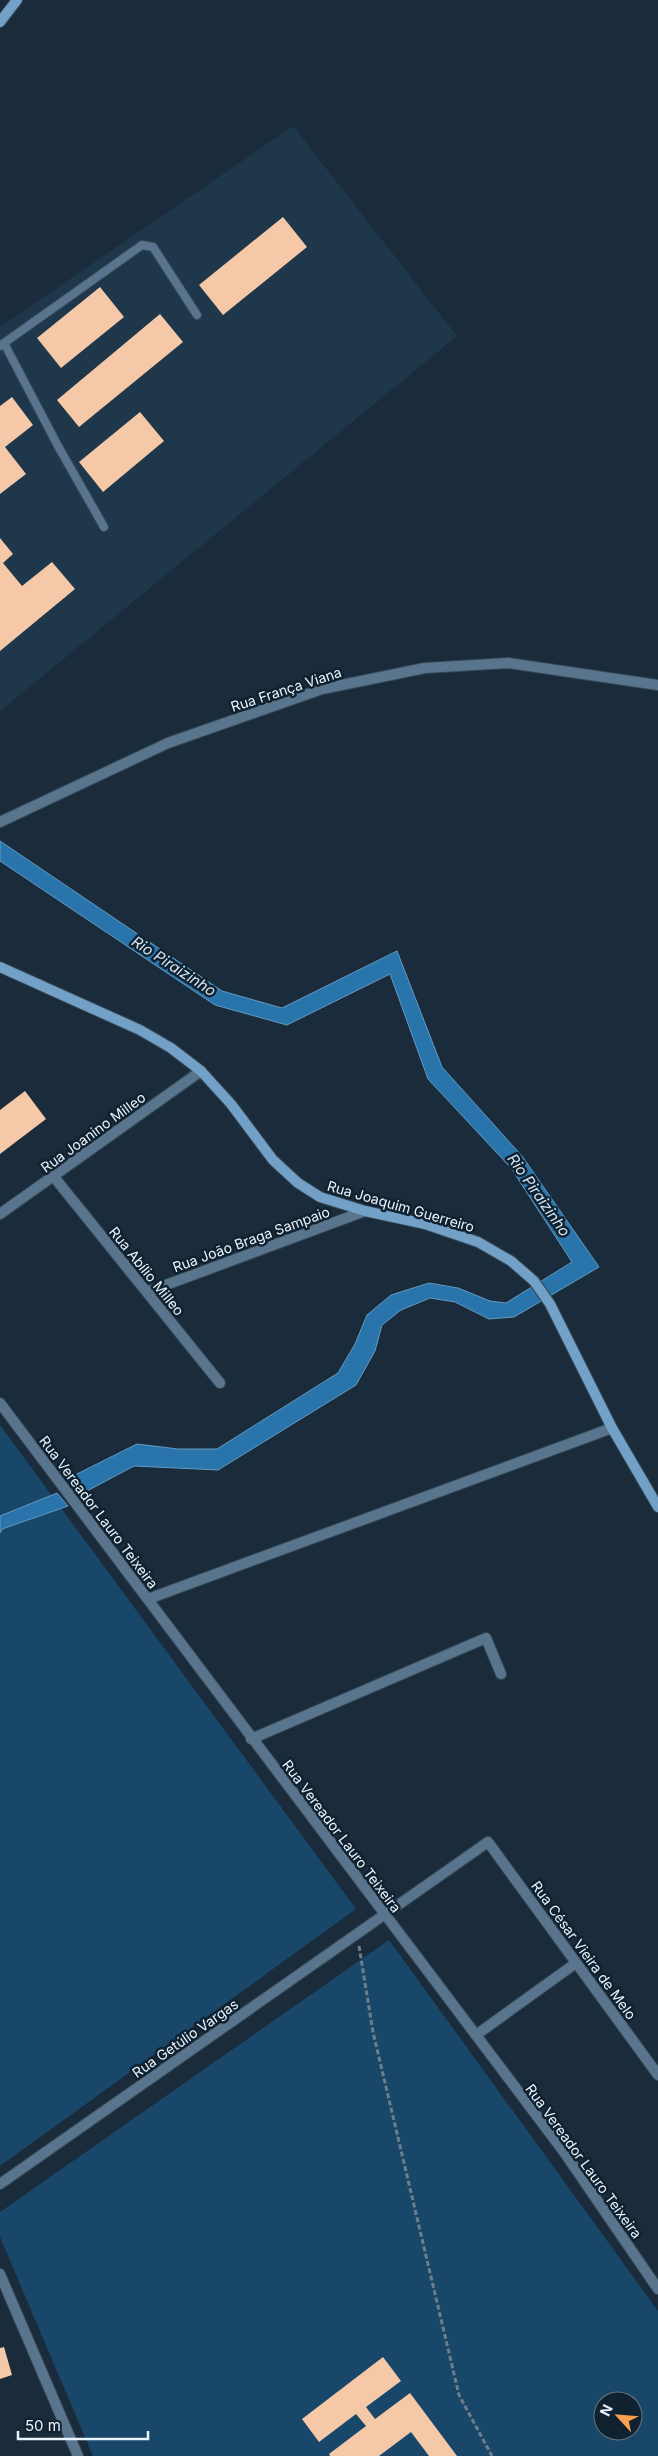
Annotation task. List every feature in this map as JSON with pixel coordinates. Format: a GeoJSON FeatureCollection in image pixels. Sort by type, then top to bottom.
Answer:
{"type":"FeatureCollection","features":[{"type":"Feature","properties":{"kind":"street"},"geometry":{"type":"LineString","coordinates":[[0,22],[17,0]]}},
{"type":"Feature","properties":{"kind":"street","name":"Rua França Viana"},"geometry":{"type":"LineString","coordinates":[[5,820],[168,743],[322,689],[416,670],[508,663],[658,685]]}},
{"type":"Feature","properties":{"kind":"street","name":"Rua Joaquim Guerreiro"},"geometry":{"type":"LineString","coordinates":[[0,968],[140,1030],[171,1048],[201,1071],[231,1104],[273,1160],[298,1184],[320,1197],[365,1211],[425,1224],[478,1242],[511,1261],[534,1281],[550,1304],[612,1428],[658,1507]]}},
{"type":"Feature","properties":{"kind":"street","name":"Rua Joanino Milleo"},"geometry":{"type":"LineString","coordinates":[[0,1214],[201,1071]]}},
{"type":"Feature","properties":{"kind":"street","name":"Rua Abílio Milleo"},"geometry":{"type":"LineString","coordinates":[[54,1177],[220,1383]]}},
{"type":"Feature","properties":{"kind":"street","name":"Rua João Braga Sampaio"},"geometry":{"type":"LineString","coordinates":[[146,1292],[365,1211]]}},
{"type":"Feature","properties":{"kind":"street","name":"Rua Vereador Lauro Teixeira"},"geometry":{"type":"LineString","coordinates":[[0,1403],[251,1739],[564,2152],[658,2288]]}},
{"type":"Feature","properties":{"kind":"street"},"geometry":{"type":"LineString","coordinates":[[148,1599],[612,1428]]}},
{"type":"Feature","properties":{"kind":"street"},"geometry":{"type":"LineString","coordinates":[[251,1739],[486,1638],[501,1674]]}},
{"type":"Feature","properties":{"kind":"street","name":"Rua Getúlio Vargas"},"geometry":{"type":"LineString","coordinates":[[0,2184],[488,1842]]}},
{"type":"Feature","properties":{"kind":"street","name":"Rua César Vieira de Melo"},"geometry":{"type":"LineString","coordinates":[[488,1842],[658,2075]]}},
{"type":"Feature","properties":{"kind":"street"},"geometry":{"type":"LineString","coordinates":[[476,2035],[576,1963]]}},
{"type":"Feature","properties":{"kind":"street"},"geometry":{"type":"LineString","coordinates":[[0,2274],[78,2456]]}},
{"type":"Feature","properties":{"kind":"lane"},"geometry":{"type":"LineString","coordinates":[[104,526],[2,345],[142,245],[153,247],[197,315]]}},
{"type":"Feature","properties":{"kind":"path"},"geometry":{"type":"LineString","coordinates":[[357,1933],[373,2032],[459,2395],[492,2456]]}},
{"type":"Feature","properties":{"kind":"shaded area"},"geometry":{"type":"Polygon","coordinates":[[[293,126],[457,336],[0,711],[0,327],[293,126]]]}},
{"type":"Feature","properties":{"kind":"shaded area"},"geometry":{"type":"Polygon","coordinates":[[[0,1425],[356,1909],[0,2166],[0,1425]]]}},
{"type":"Feature","properties":{"kind":"shaded area"},"geometry":{"type":"Polygon","coordinates":[[[389,1940],[658,2311],[658,2456],[93,2456],[0,2237],[0,2212],[389,1940]]]}},
{"type":"Feature","properties":{"kind":"water","name":"Rio Piraizinho"},"geometry":{"type":"Polygon","coordinates":[[[0,841],[222,991],[282,1008],[397,951],[442,1067],[522,1156],[599,1267],[514,1317],[489,1319],[455,1302],[430,1298],[401,1310],[382,1325],[375,1351],[356,1385],[218,1470],[134,1466],[87,1491],[75,1475],[137,1444],[178,1449],[217,1449],[338,1373],[355,1344],[367,1315],[391,1295],[429,1283],[458,1288],[490,1301],[506,1303],[572,1262],[511,1168],[428,1079],[390,974],[287,1025],[215,1005],[0,861],[0,841]]]}},
{"type":"Feature","properties":{"kind":"water"},"geometry":{"type":"Polygon","coordinates":[[[57,1493],[68,1506],[2,1529],[0,1533],[0,1516],[57,1493]]]}},
{"type":"Feature","properties":{"kind":"building"},"geometry":{"type":"Polygon","coordinates":[[[283,217],[307,247],[223,315],[199,285],[283,217]]]}},
{"type":"Feature","properties":{"kind":"building"},"geometry":{"type":"Polygon","coordinates":[[[100,287],[124,317],[61,368],[37,338],[100,287]]]}},
{"type":"Feature","properties":{"kind":"building"},"geometry":{"type":"Polygon","coordinates":[[[160,314],[183,342],[79,427],[57,400],[160,314]]]}},
{"type":"Feature","properties":{"kind":"building"},"geometry":{"type":"Polygon","coordinates":[[[12,397],[33,425],[5,447],[26,474],[0,494],[0,406],[12,397]]]}},
{"type":"Feature","properties":{"kind":"building"},"geometry":{"type":"Polygon","coordinates":[[[140,412],[164,441],[103,492],[79,462],[140,412]]]}},
{"type":"Feature","properties":{"kind":"building"},"geometry":{"type":"Polygon","coordinates":[[[0,538],[13,554],[3,563],[22,586],[52,562],[75,589],[0,651],[0,538]]]}},
{"type":"Feature","properties":{"kind":"building"},"geometry":{"type":"Polygon","coordinates":[[[25,1091],[46,1119],[0,1154],[0,1110],[25,1091]]]}},
{"type":"Feature","properties":{"kind":"building"},"geometry":{"type":"Polygon","coordinates":[[[4,2347],[12,2375],[0,2379],[0,2348],[4,2347]]]}},
{"type":"Feature","properties":{"kind":"building"},"geometry":{"type":"Polygon","coordinates":[[[383,2357],[401,2381],[366,2407],[375,2419],[410,2393],[457,2456],[429,2456],[411,2432],[379,2456],[330,2456],[329,2454],[366,2426],[356,2414],[319,2442],[302,2419],[383,2357]]]}}]}
